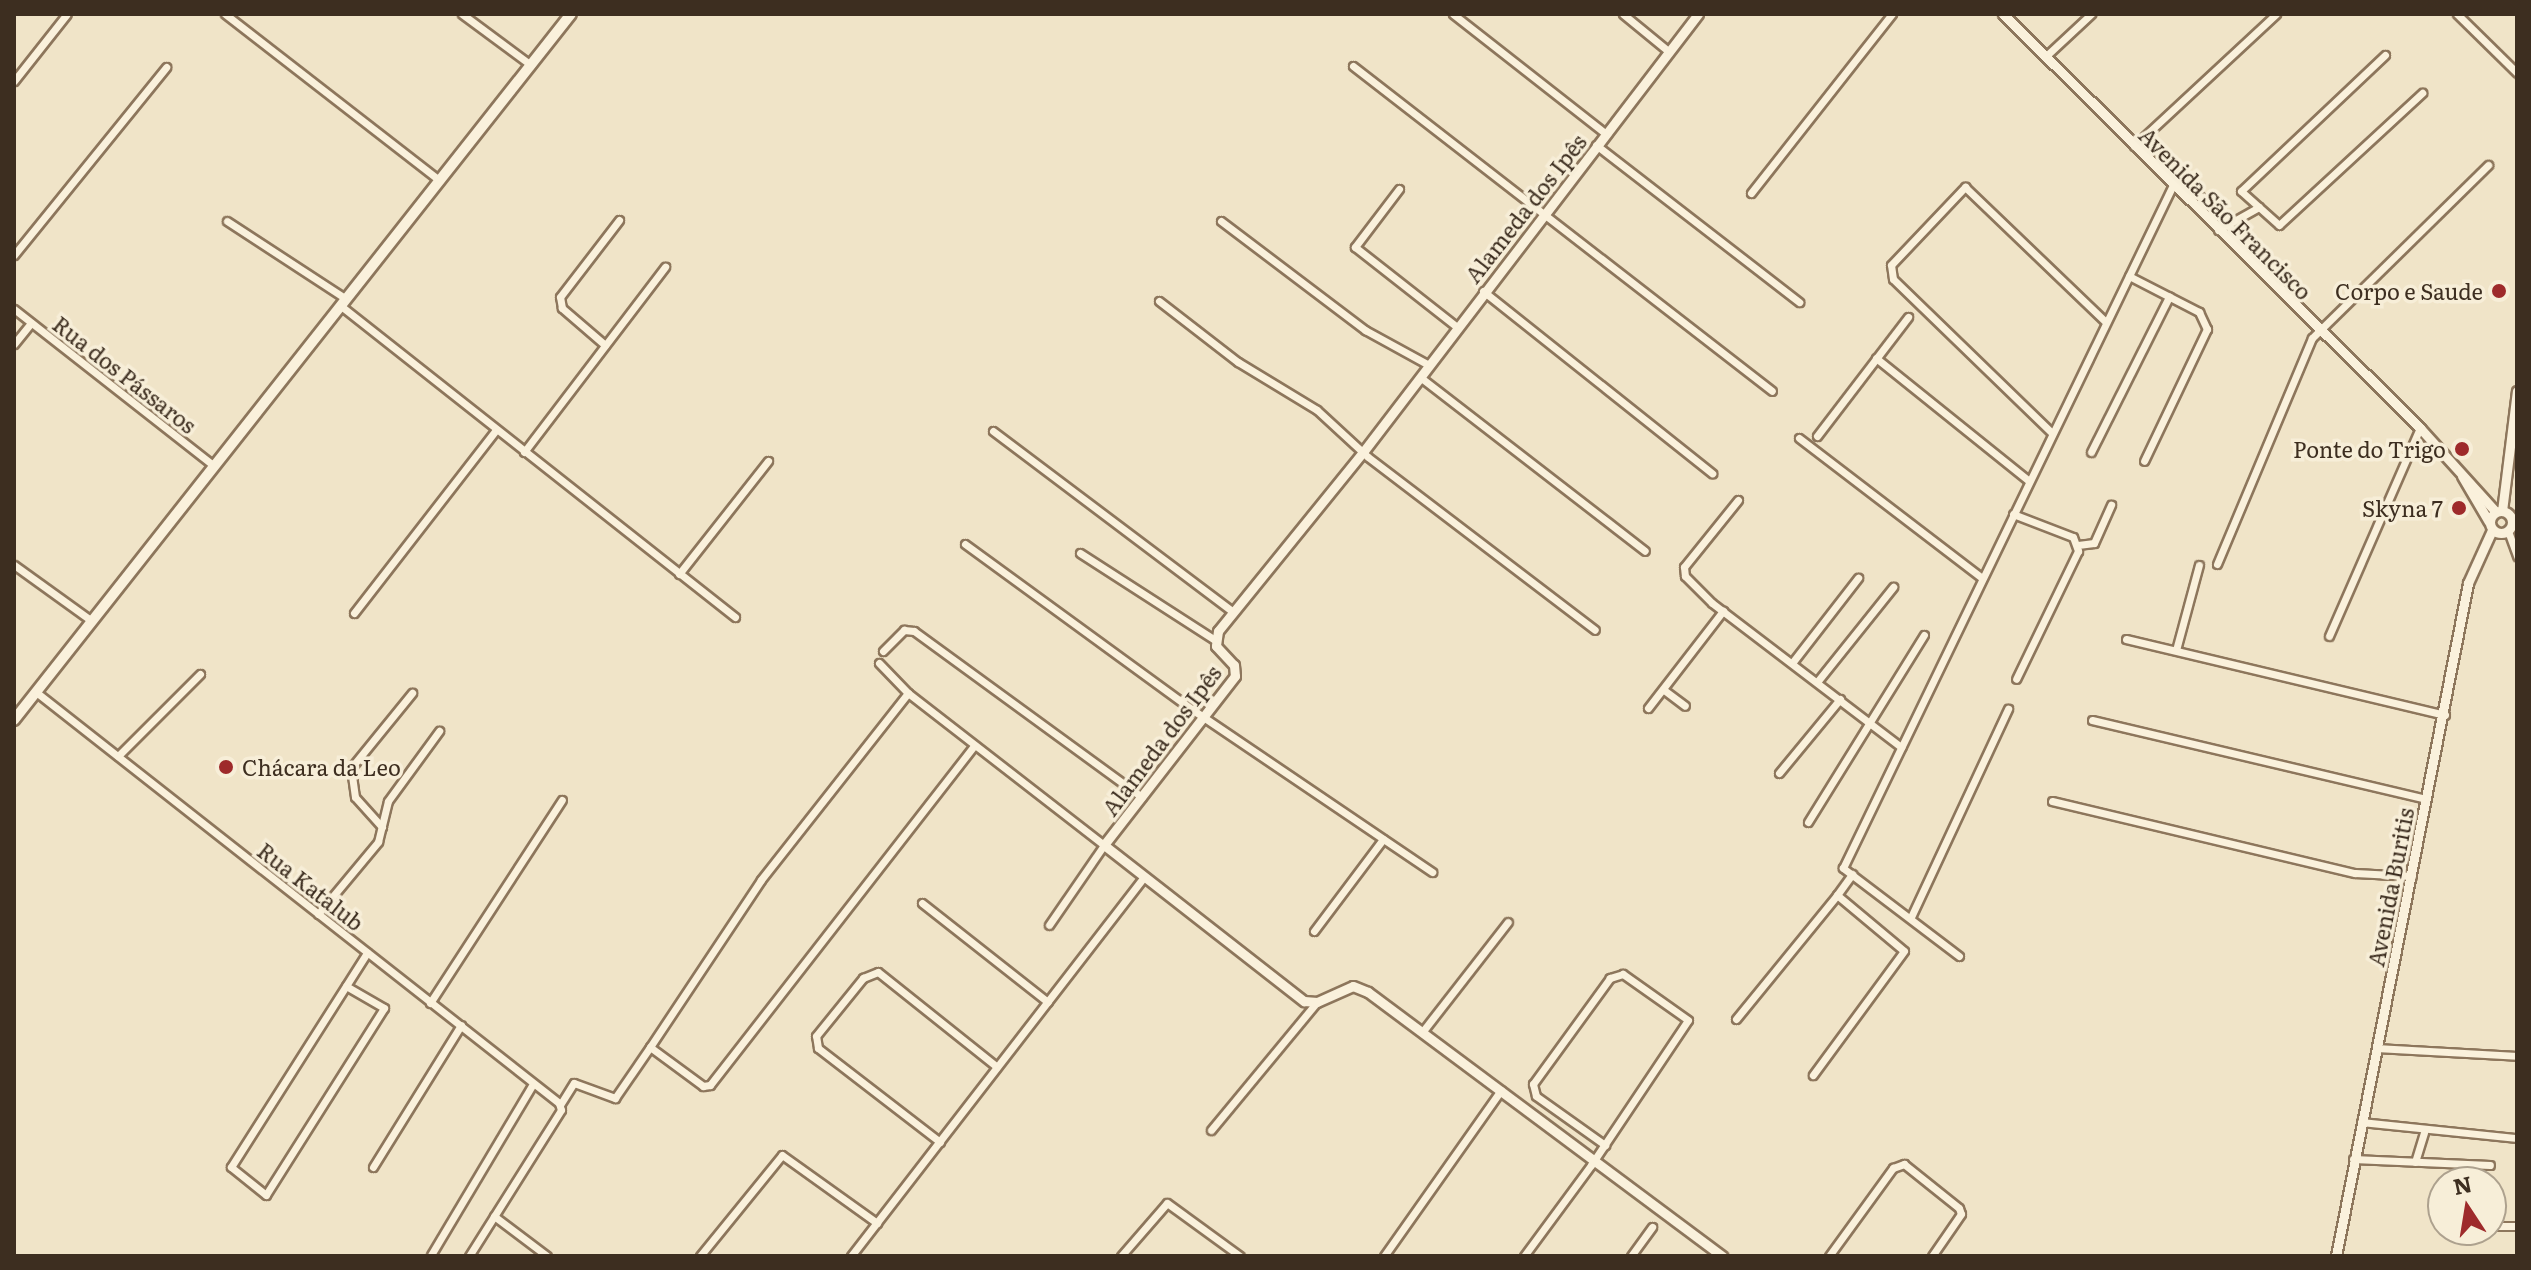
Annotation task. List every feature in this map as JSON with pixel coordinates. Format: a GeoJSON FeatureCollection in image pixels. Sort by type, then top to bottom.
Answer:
{"type":"FeatureCollection","features":[{"type":"Feature","properties":{"kind":"main road"},"geometry":{"type":"LineString","coordinates":[[14,720],[571,14]]}},
{"type":"Feature","properties":{"kind":"street"},"geometry":{"type":"LineString","coordinates":[[14,81],[67,14]]}},
{"type":"Feature","properties":{"kind":"street"},"geometry":{"type":"LineString","coordinates":[[225,14],[439,180]]}},
{"type":"Feature","properties":{"kind":"street"},"geometry":{"type":"LineString","coordinates":[[462,14],[531,65]]}},
{"type":"Feature","properties":{"kind":"street"},"geometry":{"type":"LineString","coordinates":[[1453,14],[1605,133]]}},
{"type":"Feature","properties":{"kind":"street"},"geometry":{"type":"LineString","coordinates":[[1623,14],[1668,51]]}},
{"type":"Feature","properties":{"kind":"street","name":"Alameda dos Ipês"},"geometry":{"type":"LineString","coordinates":[[1317,1002],[1297,997],[1104,845],[1236,673],[1215,640],[1233,612],[1363,452],[1483,291],[1698,14]]}},
{"type":"Feature","properties":{"kind":"street"},"geometry":{"type":"LineString","coordinates":[[1751,193],[1892,14]]}},
{"type":"Feature","properties":{"kind":"street","name":"Avenida São Francisco"},"geometry":{"type":"LineString","coordinates":[[2003,14],[2133,147],[2420,428],[2513,526]]}},
{"type":"Feature","properties":{"kind":"street"},"geometry":{"type":"LineString","coordinates":[[2046,56],[2091,14]]}},
{"type":"Feature","properties":{"kind":"street"},"geometry":{"type":"LineString","coordinates":[[2133,147],[2276,14]]}},
{"type":"Feature","properties":{"kind":"street"},"geometry":{"type":"LineString","coordinates":[[2457,14],[2517,73]]}},
{"type":"Feature","properties":{"kind":"street"},"geometry":{"type":"LineString","coordinates":[[2385,55],[2241,191],[2279,225],[2422,93]]}},
{"type":"Feature","properties":{"kind":"street"},"geometry":{"type":"LineString","coordinates":[[1353,66],[1772,391]]}},
{"type":"Feature","properties":{"kind":"street"},"geometry":{"type":"LineString","coordinates":[[14,255],[166,67]]}},
{"type":"Feature","properties":{"kind":"street"},"geometry":{"type":"LineString","coordinates":[[1596,145],[1799,302]]}},
{"type":"Feature","properties":{"kind":"street"},"geometry":{"type":"LineString","coordinates":[[2217,564],[2319,329],[2488,165]]}},
{"type":"Feature","properties":{"kind":"street"},"geometry":{"type":"LineString","coordinates":[[2187,183],[2231,223],[2278,277]]}},
{"type":"Feature","properties":{"kind":"street"},"geometry":{"type":"LineString","coordinates":[[1959,956],[1843,868],[2173,185]]}},
{"type":"Feature","properties":{"kind":"street"},"geometry":{"type":"LineString","coordinates":[[2052,433],[1893,279],[1893,261],[1959,188],[1970,191],[2106,322]]}},
{"type":"Feature","properties":{"kind":"street"},"geometry":{"type":"LineString","coordinates":[[1399,189],[1355,247],[1457,327]]}},
{"type":"Feature","properties":{"kind":"street"},"geometry":{"type":"LineString","coordinates":[[2218,230],[2259,207]]}},
{"type":"Feature","properties":{"kind":"street"},"geometry":{"type":"LineString","coordinates":[[605,345],[562,308],[560,297],[619,220]]}},
{"type":"Feature","properties":{"kind":"street"},"geometry":{"type":"LineString","coordinates":[[227,221],[343,303],[495,431],[735,617]]}},
{"type":"Feature","properties":{"kind":"street"},"geometry":{"type":"LineString","coordinates":[[1221,221],[1365,330],[1429,365]]}},
{"type":"Feature","properties":{"kind":"street"},"geometry":{"type":"LineString","coordinates":[[524,452],[665,267]]}},
{"type":"Feature","properties":{"kind":"street"},"geometry":{"type":"LineString","coordinates":[[2129,276],[2199,312],[2207,329],[2144,461]]}},
{"type":"Feature","properties":{"kind":"street"},"geometry":{"type":"LineString","coordinates":[[1483,291],[1712,473]]}},
{"type":"Feature","properties":{"kind":"street"},"geometry":{"type":"LineString","coordinates":[[2091,452],[2169,297]]}},
{"type":"Feature","properties":{"kind":"street"},"geometry":{"type":"LineString","coordinates":[[1159,301],[1238,362],[1317,410],[1363,452],[1595,630]]}},
{"type":"Feature","properties":{"kind":"street","name":"Rua dos Pássaros"},"geometry":{"type":"LineString","coordinates":[[14,309],[214,466]]}},
{"type":"Feature","properties":{"kind":"street"},"geometry":{"type":"LineString","coordinates":[[1817,436],[1908,317]]}},
{"type":"Feature","properties":{"kind":"street"},"geometry":{"type":"LineString","coordinates":[[14,344],[31,323]]}},
{"type":"Feature","properties":{"kind":"street"},"geometry":{"type":"LineString","coordinates":[[1876,358],[2029,481]]}},
{"type":"Feature","properties":{"kind":"street"},"geometry":{"type":"LineString","coordinates":[[1420,377],[1645,551]]}},
{"type":"Feature","properties":{"kind":"street"},"geometry":{"type":"LineString","coordinates":[[2499,512],[2517,392]]}},
{"type":"Feature","properties":{"kind":"street"},"geometry":{"type":"LineString","coordinates":[[2329,636],[2420,428]]}},
{"type":"Feature","properties":{"kind":"street"},"geometry":{"type":"LineString","coordinates":[[354,613],[495,431]]}},
{"type":"Feature","properties":{"kind":"street"},"geometry":{"type":"LineString","coordinates":[[993,431],[1233,612]]}},
{"type":"Feature","properties":{"kind":"street"},"geometry":{"type":"LineString","coordinates":[[1799,438],[1982,578]]}},
{"type":"Feature","properties":{"kind":"street"},"geometry":{"type":"LineString","coordinates":[[679,574],[768,461]]}},
{"type":"Feature","properties":{"kind":"street","name":"Avenida São Francisco"},"geometry":{"type":"LineString","coordinates":[[2459,470],[2491,526]]}},
{"type":"Feature","properties":{"kind":"street"},"geometry":{"type":"LineString","coordinates":[[1738,500],[1683,572],[1723,611],[1901,747]]}},
{"type":"Feature","properties":{"kind":"street"},"geometry":{"type":"LineString","coordinates":[[2078,545],[2094,543],[2111,505]]}},
{"type":"Feature","properties":{"kind":"street","name":"Avenida Buritis"},"geometry":{"type":"LineString","coordinates":[[2336,1256],[2353,1159],[2445,715],[2468,583],[2499,512]]}},
{"type":"Feature","properties":{"kind":"street"},"geometry":{"type":"LineString","coordinates":[[2013,514],[2073,537],[2078,545]]}},
{"type":"Feature","properties":{"kind":"street"},"geometry":{"type":"LineString","coordinates":[[2491,526],[2513,526],[2517,556]]}},
{"type":"Feature","properties":{"kind":"street"},"geometry":{"type":"LineString","coordinates":[[965,544],[1203,717],[1432,872]]}},
{"type":"Feature","properties":{"kind":"street"},"geometry":{"type":"LineString","coordinates":[[2016,679],[2078,545]]}},
{"type":"Feature","properties":{"kind":"street"},"geometry":{"type":"LineString","coordinates":[[1080,553],[1215,640]]}},
{"type":"Feature","properties":{"kind":"street"},"geometry":{"type":"LineString","coordinates":[[14,565],[92,621]]}},
{"type":"Feature","properties":{"kind":"street"},"geometry":{"type":"LineString","coordinates":[[2176,650],[2199,565]]}},
{"type":"Feature","properties":{"kind":"street"},"geometry":{"type":"LineString","coordinates":[[1792,663],[1858,578]]}},
{"type":"Feature","properties":{"kind":"street"},"geometry":{"type":"LineString","coordinates":[[1817,682],[1893,587]]}},
{"type":"Feature","properties":{"kind":"street"},"geometry":{"type":"LineString","coordinates":[[1648,708],[1723,611]]}},
{"type":"Feature","properties":{"kind":"street"},"geometry":{"type":"LineString","coordinates":[[883,651],[904,630],[914,631],[1142,797]]}},
{"type":"Feature","properties":{"kind":"street"},"geometry":{"type":"LineString","coordinates":[[1808,822],[1924,635]]}},
{"type":"Feature","properties":{"kind":"street"},"geometry":{"type":"LineString","coordinates":[[2126,639],[2445,715]]}},
{"type":"Feature","properties":{"kind":"street"},"geometry":{"type":"LineString","coordinates":[[879,663],[908,693],[1104,845],[1049,925]]}},
{"type":"Feature","properties":{"kind":"street"},"geometry":{"type":"LineString","coordinates":[[118,756],[200,674]]}},
{"type":"Feature","properties":{"kind":"street"},"geometry":{"type":"LineString","coordinates":[[1664,690],[1685,706]]}},
{"type":"Feature","properties":{"kind":"street","name":"Rua Katalub"},"geometry":{"type":"LineString","coordinates":[[36,692],[461,1025],[561,1108]]}},
{"type":"Feature","properties":{"kind":"street"},"geometry":{"type":"LineString","coordinates":[[382,827],[355,797],[351,768],[412,693]]}},
{"type":"Feature","properties":{"kind":"street"},"geometry":{"type":"LineString","coordinates":[[469,1256],[574,1083],[615,1098],[761,880],[908,693]]}},
{"type":"Feature","properties":{"kind":"street"},"geometry":{"type":"LineString","coordinates":[[1779,773],[1840,699]]}},
{"type":"Feature","properties":{"kind":"street"},"geometry":{"type":"LineString","coordinates":[[1911,917],[2008,709]]}},
{"type":"Feature","properties":{"kind":"street"},"geometry":{"type":"LineString","coordinates":[[2092,720],[2426,799]]}},
{"type":"Feature","properties":{"kind":"street"},"geometry":{"type":"LineString","coordinates":[[318,914],[378,842],[388,801],[439,731]]}},
{"type":"Feature","properties":{"kind":"street"},"geometry":{"type":"LineString","coordinates":[[650,1047],[703,1086],[710,1085],[974,746]]}},
{"type":"Feature","properties":{"kind":"street"},"geometry":{"type":"LineString","coordinates":[[430,1003],[562,800]]}},
{"type":"Feature","properties":{"kind":"street"},"geometry":{"type":"LineString","coordinates":[[2052,801],[2355,873],[2412,876]]}},
{"type":"Feature","properties":{"kind":"street"},"geometry":{"type":"LineString","coordinates":[[1314,931],[1383,839]]}},
{"type":"Feature","properties":{"kind":"street"},"geometry":{"type":"LineString","coordinates":[[1736,1019],[1852,874]]}},
{"type":"Feature","properties":{"kind":"street"},"geometry":{"type":"LineString","coordinates":[[851,1256],[1144,877]]}},
{"type":"Feature","properties":{"kind":"street"},"geometry":{"type":"LineString","coordinates":[[1813,1075],[1904,951],[1837,895]]}},
{"type":"Feature","properties":{"kind":"street"},"geometry":{"type":"LineString","coordinates":[[922,903],[1048,1002]]}},
{"type":"Feature","properties":{"kind":"street"},"geometry":{"type":"LineString","coordinates":[[1423,1031],[1508,922]]}},
{"type":"Feature","properties":{"kind":"street"},"geometry":{"type":"LineString","coordinates":[[346,986],[384,1008],[266,1195],[231,1167],[346,986],[367,953]]}},
{"type":"Feature","properties":{"kind":"street"},"geometry":{"type":"LineString","coordinates":[[940,1142],[818,1048],[816,1036],[863,978],[878,972],[997,1067]]}},
{"type":"Feature","properties":{"kind":"street"},"geometry":{"type":"LineString","coordinates":[[1524,1256],[1594,1161],[1605,1145],[1688,1020],[1623,974],[1610,978],[1533,1084],[1536,1096],[1605,1145]]}},
{"type":"Feature","properties":{"kind":"street"},"geometry":{"type":"LineString","coordinates":[[1211,1130],[1317,1002],[1357,986],[1423,1031],[1722,1256]]}},
{"type":"Feature","properties":{"kind":"street"},"geometry":{"type":"LineString","coordinates":[[373,1167],[461,1025]]}},
{"type":"Feature","properties":{"kind":"street"},"geometry":{"type":"LineString","coordinates":[[2376,1048],[2517,1056]]}},
{"type":"Feature","properties":{"kind":"street"},"geometry":{"type":"LineString","coordinates":[[431,1255],[533,1084]]}},
{"type":"Feature","properties":{"kind":"street"},"geometry":{"type":"LineString","coordinates":[[1384,1256],[1501,1090]]}},
{"type":"Feature","properties":{"kind":"street"},"geometry":{"type":"LineString","coordinates":[[2361,1122],[2424,1132],[2517,1138]]}},
{"type":"Feature","properties":{"kind":"street"},"geometry":{"type":"LineString","coordinates":[[2415,1162],[2424,1132]]}},
{"type":"Feature","properties":{"kind":"street"},"geometry":{"type":"LineString","coordinates":[[700,1256],[782,1155],[877,1223]]}},
{"type":"Feature","properties":{"kind":"street"},"geometry":{"type":"LineString","coordinates":[[2353,1159],[2490,1165]]}},
{"type":"Feature","properties":{"kind":"street"},"geometry":{"type":"LineString","coordinates":[[1829,1256],[1893,1168],[1904,1164],[1959,1208],[1961,1214],[1932,1256]]}},
{"type":"Feature","properties":{"kind":"street"},"geometry":{"type":"LineString","coordinates":[[1121,1256],[1162,1205],[1173,1206],[1240,1256]]}},
{"type":"Feature","properties":{"kind":"street"},"geometry":{"type":"LineString","coordinates":[[494,1216],[547,1256]]}},
{"type":"Feature","properties":{"kind":"street"},"geometry":{"type":"LineString","coordinates":[[1631,1256],[1652,1227]]}},
{"type":"Feature","properties":{"kind":"place","name":"Corpo e Saude"},"geometry":{"type":"Point","coordinates":[2499,291]}},
{"type":"Feature","properties":{"kind":"place","name":"Ponte do Trigo"},"geometry":{"type":"Point","coordinates":[2462,449]}},
{"type":"Feature","properties":{"kind":"place","name":"Skyna 7"},"geometry":{"type":"Point","coordinates":[2459,508]}},
{"type":"Feature","properties":{"kind":"place","name":"Chácara da Leo"},"geometry":{"type":"Point","coordinates":[226,767]}}]}
